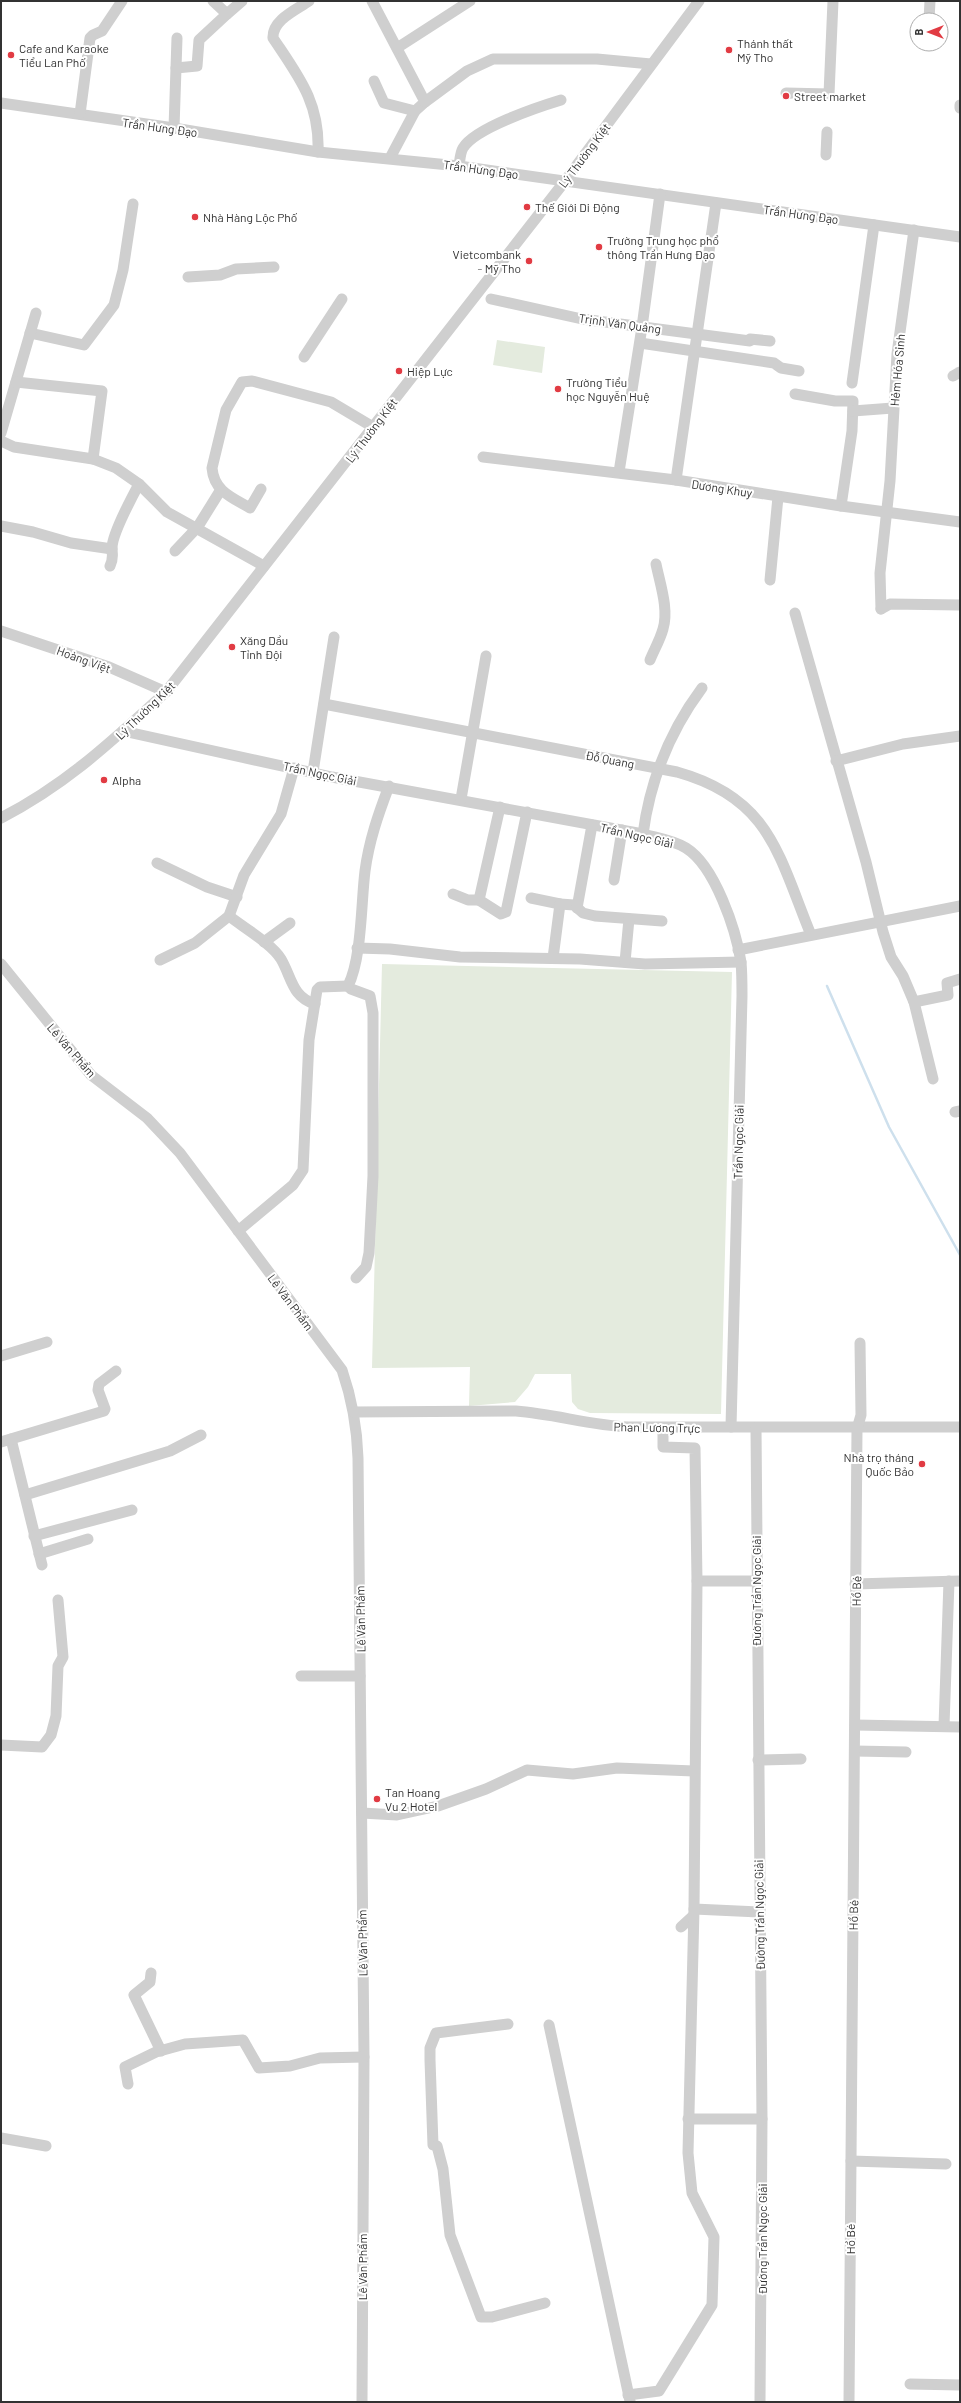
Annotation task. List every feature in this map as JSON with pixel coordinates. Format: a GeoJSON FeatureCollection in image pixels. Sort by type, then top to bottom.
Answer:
{"type":"FeatureCollection","features":[{"type":"Feature","properties":{"kind":"street"},"geometry":{"type":"LineString","coordinates":[[80,114],[90,38],[102,31],[122,1]]}},
{"type":"Feature","properties":{"kind":"street"},"geometry":{"type":"LineString","coordinates":[[213,1],[227,14]]}},
{"type":"Feature","properties":{"kind":"street"},"geometry":{"type":"LineString","coordinates":[[176,68],[197,66],[199,40],[242,1]]}},
{"type":"Feature","properties":{"kind":"street"},"geometry":{"type":"LineString","coordinates":[[310,1],[276,24],[273,30],[274,38],[303,83],[312,100],[318,134],[318,152]]}},
{"type":"Feature","properties":{"kind":"street"},"geometry":{"type":"LineString","coordinates":[[372,1],[425,102]]}},
{"type":"Feature","properties":{"kind":"street"},"geometry":{"type":"LineString","coordinates":[[397,48],[470,1]]}},
{"type":"Feature","properties":{"kind":"street","name":"Lý Thường Kiệt"},"geometry":{"type":"LineString","coordinates":[[1,818],[55,787],[104,750],[166,692],[210,639],[264,566],[564,181],[700,1]]}},
{"type":"Feature","properties":{"kind":"street"},"geometry":{"type":"LineString","coordinates":[[786,93],[829,94],[833,1]]}},
{"type":"Feature","properties":{"kind":"street"},"geometry":{"type":"LineString","coordinates":[[929,12],[930,1]]}},
{"type":"Feature","properties":{"kind":"street"},"geometry":{"type":"LineString","coordinates":[[174,128],[177,38]]}},
{"type":"Feature","properties":{"kind":"street"},"geometry":{"type":"LineString","coordinates":[[390,158],[415,111],[467,71],[493,59],[597,59],[652,64]]}},
{"type":"Feature","properties":{"kind":"street"},"geometry":{"type":"LineString","coordinates":[[374,81],[384,103],[389,106],[415,111]]}},
{"type":"Feature","properties":{"kind":"street"},"geometry":{"type":"LineString","coordinates":[[459,166],[463,147],[479,134],[516,116],[561,100]]}},
{"type":"Feature","properties":{"kind":"street","name":"Trần Hưng Đạo"},"geometry":{"type":"LineString","coordinates":[[1,103],[174,128],[318,152],[459,166],[960,237]]}},
{"type":"Feature","properties":{"kind":"street"},"geometry":{"type":"LineString","coordinates":[[826,155],[827,132]]}},
{"type":"Feature","properties":{"kind":"street"},"geometry":{"type":"LineString","coordinates":[[618,472],[640,343],[660,194]]}},
{"type":"Feature","properties":{"kind":"street"},"geometry":{"type":"LineString","coordinates":[[676,480],[716,203]]}},
{"type":"Feature","properties":{"kind":"street"},"geometry":{"type":"LineString","coordinates":[[30,333],[84,345],[114,305],[123,270],[133,204]]}},
{"type":"Feature","properties":{"kind":"street"},"geometry":{"type":"LineString","coordinates":[[852,383],[874,225]]}},
{"type":"Feature","properties":{"kind":"street","name":"Hẻm Hóa Sinh"},"geometry":{"type":"LineString","coordinates":[[914,230],[897,354],[888,511],[880,573],[881,609],[890,604],[960,605]]}},
{"type":"Feature","properties":{"kind":"street"},"geometry":{"type":"LineString","coordinates":[[188,277],[220,275],[236,269],[274,267]]}},
{"type":"Feature","properties":{"kind":"street"},"geometry":{"type":"LineString","coordinates":[[304,357],[342,299]]}},
{"type":"Feature","properties":{"kind":"street","name":"Trịnh Văn Quảng"},"geometry":{"type":"LineString","coordinates":[[491,299],[553,313],[642,327],[770,341]]}},
{"type":"Feature","properties":{"kind":"street"},"geometry":{"type":"LineString","coordinates":[[1,433],[36,313]]}},
{"type":"Feature","properties":{"kind":"street"},"geometry":{"type":"LineString","coordinates":[[640,343],[774,363],[782,368],[799,371]]}},
{"type":"Feature","properties":{"kind":"street"},"geometry":{"type":"LineString","coordinates":[[261,489],[250,508],[220,491],[213,477],[212,468],[226,410],[242,382],[252,381],[331,402],[373,427]]}},
{"type":"Feature","properties":{"kind":"street"},"geometry":{"type":"LineString","coordinates":[[16,382],[102,391],[93,459]]}},
{"type":"Feature","properties":{"kind":"street"},"geometry":{"type":"LineString","coordinates":[[795,394],[835,401],[853,400],[852,431],[841,506]]}},
{"type":"Feature","properties":{"kind":"street"},"geometry":{"type":"LineString","coordinates":[[853,411],[893,408]]}},
{"type":"Feature","properties":{"kind":"street"},"geometry":{"type":"LineString","coordinates":[[1,441],[14,447],[93,459],[116,468],[139,484],[167,512],[264,566]]}},
{"type":"Feature","properties":{"kind":"street","name":"Dương Khuy"},"geometry":{"type":"LineString","coordinates":[[483,457],[618,472],[778,497],[960,522]]}},
{"type":"Feature","properties":{"kind":"street"},"geometry":{"type":"LineString","coordinates":[[110,566],[114,558],[112,548],[126,506],[139,484]]}},
{"type":"Feature","properties":{"kind":"street"},"geometry":{"type":"LineString","coordinates":[[175,552],[193,532],[220,491]]}},
{"type":"Feature","properties":{"kind":"street"},"geometry":{"type":"LineString","coordinates":[[770,580],[778,497]]}},
{"type":"Feature","properties":{"kind":"street"},"geometry":{"type":"LineString","coordinates":[[1,526],[33,532],[71,543],[112,548]]}},
{"type":"Feature","properties":{"kind":"street"},"geometry":{"type":"LineString","coordinates":[[650,660],[664,628],[664,602],[656,564]]}},
{"type":"Feature","properties":{"kind":"street"},"geometry":{"type":"LineString","coordinates":[[795,613],[866,862],[880,922],[891,957],[914,1002],[933,1079]]}},
{"type":"Feature","properties":{"kind":"street","name":"Hoàng Việt"},"geometry":{"type":"LineString","coordinates":[[1,631],[109,667],[166,692]]}},
{"type":"Feature","properties":{"kind":"street"},"geometry":{"type":"LineString","coordinates":[[313,772],[334,637]]}},
{"type":"Feature","properties":{"kind":"street"},"geometry":{"type":"LineString","coordinates":[[461,799],[486,656]]}},
{"type":"Feature","properties":{"kind":"street"},"geometry":{"type":"LineString","coordinates":[[643,834],[658,768],[681,719],[702,688]]}},
{"type":"Feature","properties":{"kind":"street","name":"Đỗ Quang"},"geometry":{"type":"LineString","coordinates":[[324,704],[474,731],[658,768],[713,784],[738,799],[754,814],[766,830],[779,856],[811,935]]}},
{"type":"Feature","properties":{"kind":"street","name":"Trần Ngọc Giải"},"geometry":{"type":"LineString","coordinates":[[123,731],[313,772],[643,834],[676,843],[687,848],[706,868],[719,893],[741,962],[742,996],[731,1427]]}},
{"type":"Feature","properties":{"kind":"street"},"geometry":{"type":"LineString","coordinates":[[836,761],[902,744],[960,736]]}},
{"type":"Feature","properties":{"kind":"street"},"geometry":{"type":"LineString","coordinates":[[160,960],[195,944],[229,916],[248,868],[281,814],[294,768]]}},
{"type":"Feature","properties":{"kind":"street"},"geometry":{"type":"LineString","coordinates":[[348,986],[361,930],[368,850],[373,826],[389,786]]}},
{"type":"Feature","properties":{"kind":"street"},"geometry":{"type":"LineString","coordinates":[[479,900],[500,807]]}},
{"type":"Feature","properties":{"kind":"street"},"geometry":{"type":"LineString","coordinates":[[453,894],[468,900],[479,900],[501,914],[506,912],[526,812]]}},
{"type":"Feature","properties":{"kind":"street"},"geometry":{"type":"LineString","coordinates":[[577,908],[592,825]]}},
{"type":"Feature","properties":{"kind":"street"},"geometry":{"type":"LineString","coordinates":[[614,880],[622,830]]}},
{"type":"Feature","properties":{"kind":"street"},"geometry":{"type":"LineString","coordinates":[[157,863],[207,887],[237,897]]}},
{"type":"Feature","properties":{"kind":"street"},"geometry":{"type":"LineString","coordinates":[[531,898],[560,904],[574,905],[589,915],[662,921]]}},
{"type":"Feature","properties":{"kind":"street"},"geometry":{"type":"LineString","coordinates":[[553,958],[560,904]]}},
{"type":"Feature","properties":{"kind":"street"},"geometry":{"type":"LineString","coordinates":[[738,950],[960,906]]}},
{"type":"Feature","properties":{"kind":"street"},"geometry":{"type":"LineString","coordinates":[[229,916],[264,942],[281,958],[299,996],[315,1004]]}},
{"type":"Feature","properties":{"kind":"street"},"geometry":{"type":"LineString","coordinates":[[624,962],[629,919]]}},
{"type":"Feature","properties":{"kind":"street"},"geometry":{"type":"LineString","coordinates":[[264,942],[290,924]]}},
{"type":"Feature","properties":{"kind":"street"},"geometry":{"type":"LineString","coordinates":[[357,948],[390,949],[460,957],[553,958],[646,964],[741,962]]}},
{"type":"Feature","properties":{"kind":"street","name":"Lê Văn Phẩm"},"geometry":{"type":"LineString","coordinates":[[1,964],[91,1075],[147,1118],[180,1153],[342,1370],[354,1412],[358,1458],[364,2057],[362,2402]]}},
{"type":"Feature","properties":{"kind":"street"},"geometry":{"type":"LineString","coordinates":[[914,1002],[948,995],[947,983],[960,979]]}},
{"type":"Feature","properties":{"kind":"street"},"geometry":{"type":"LineString","coordinates":[[238,1231],[293,1185],[303,1170],[309,1040],[318,988],[348,986],[351,989],[370,996],[373,1013],[373,1176],[369,1253],[366,1267],[356,1278]]}},
{"type":"Feature","properties":{"kind":"street"},"geometry":{"type":"LineString","coordinates":[[1,1356],[47,1342]]}},
{"type":"Feature","properties":{"kind":"street","name":"Hồ Bé"},"geometry":{"type":"LineString","coordinates":[[849,2402],[855,1751],[855,1584],[857,1429],[861,1415],[860,1343]]}},
{"type":"Feature","properties":{"kind":"street"},"geometry":{"type":"LineString","coordinates":[[42,1565],[25,1495],[6,1441],[104,1411],[105,1409],[98,1386],[116,1371]]}},
{"type":"Feature","properties":{"kind":"street","name":"Phan Lương Trực"},"geometry":{"type":"LineString","coordinates":[[354,1412],[508,1411],[540,1413],[603,1426],[663,1428],[960,1428]]}},
{"type":"Feature","properties":{"kind":"street"},"geometry":{"type":"LineString","coordinates":[[549,2025],[629,2399],[659,2391],[712,2305],[714,2237],[692,2193],[690,2184],[688,2119],[693,1912],[697,1581],[695,1448],[663,1447],[663,1428]]}},
{"type":"Feature","properties":{"kind":"street","name":"Đường Trần Ngọc Giải"},"geometry":{"type":"LineString","coordinates":[[756,1428],[756,1581],[762,2119],[760,2402]]}},
{"type":"Feature","properties":{"kind":"street"},"geometry":{"type":"LineString","coordinates":[[25,1495],[164,1454],[201,1435]]}},
{"type":"Feature","properties":{"kind":"street"},"geometry":{"type":"LineString","coordinates":[[34,1536],[132,1510]]}},
{"type":"Feature","properties":{"kind":"street"},"geometry":{"type":"LineString","coordinates":[[39,1554],[88,1539]]}},
{"type":"Feature","properties":{"kind":"street"},"geometry":{"type":"LineString","coordinates":[[697,1581],[756,1581]]}},
{"type":"Feature","properties":{"kind":"street"},"geometry":{"type":"LineString","coordinates":[[855,1584],[955,1581],[944,1726]]}},
{"type":"Feature","properties":{"kind":"street"},"geometry":{"type":"LineString","coordinates":[[1,1745],[42,1747],[51,1735],[56,1716],[58,1666],[63,1657],[58,1600]]}},
{"type":"Feature","properties":{"kind":"street"},"geometry":{"type":"LineString","coordinates":[[301,1676],[360,1676]]}},
{"type":"Feature","properties":{"kind":"street"},"geometry":{"type":"LineString","coordinates":[[855,1725],[960,1727]]}},
{"type":"Feature","properties":{"kind":"street"},"geometry":{"type":"LineString","coordinates":[[855,1751],[906,1752]]}},
{"type":"Feature","properties":{"kind":"street"},"geometry":{"type":"LineString","coordinates":[[758,1760],[801,1759]]}},
{"type":"Feature","properties":{"kind":"street"},"geometry":{"type":"LineString","coordinates":[[362,1813],[397,1815],[438,1806],[486,1789],[526,1770],[573,1774],[617,1768],[694,1770]]}},
{"type":"Feature","properties":{"kind":"street"},"geometry":{"type":"LineString","coordinates":[[693,1912],[760,1912]]}},
{"type":"Feature","properties":{"kind":"street"},"geometry":{"type":"LineString","coordinates":[[681,1927],[693,1912]]}},
{"type":"Feature","properties":{"kind":"street"},"geometry":{"type":"LineString","coordinates":[[151,1973],[150,1982],[134,1995],[160,2050]]}},
{"type":"Feature","properties":{"kind":"street"},"geometry":{"type":"LineString","coordinates":[[508,2024],[436,2033],[430,2048],[435,2145],[443,2169],[450,2235],[481,2317],[492,2318],[545,2302]]}},
{"type":"Feature","properties":{"kind":"street"},"geometry":{"type":"LineString","coordinates":[[128,2084],[125,2066],[160,2050],[185,2044],[237,2039],[242,2040],[247,2045],[259,2068],[290,2066],[320,2058],[364,2057]]}},
{"type":"Feature","properties":{"kind":"street"},"geometry":{"type":"LineString","coordinates":[[688,2119],[762,2119]]}},
{"type":"Feature","properties":{"kind":"street"},"geometry":{"type":"LineString","coordinates":[[1,2138],[46,2146]]}},
{"type":"Feature","properties":{"kind":"street"},"geometry":{"type":"LineString","coordinates":[[851,2161],[946,2164]]}},
{"type":"Feature","properties":{"kind":"street"},"geometry":{"type":"LineString","coordinates":[[910,2384],[960,2385]]}},
{"type":"Feature","properties":{"kind":"shaded area"},"geometry":{"type":"Polygon","coordinates":[[[497,340],[545,347],[542,373],[493,365],[497,340]]]}},
{"type":"Feature","properties":{"kind":"shaded area"},"geometry":{"type":"Polygon","coordinates":[[[382,964],[732,972],[721,1414],[590,1413],[578,1409],[572,1402],[571,1374],[535,1374],[528,1387],[515,1402],[469,1406],[470,1367],[372,1368],[382,964]]]}},
{"type":"Feature","properties":{"kind":"waterway"},"geometry":{"type":"LineString","coordinates":[[827,986],[889,1127],[960,1255]]}},
{"type":"Feature","properties":{"kind":"place","name":"Thánh thất Mỹ Tho"},"geometry":{"type":"Point","coordinates":[729,50]}},
{"type":"Feature","properties":{"kind":"place","name":"Cafe and Karaoke Tiểu Lan Phố"},"geometry":{"type":"Point","coordinates":[11,55]}},
{"type":"Feature","properties":{"kind":"place","name":"Street market"},"geometry":{"type":"Point","coordinates":[786,96]}},
{"type":"Feature","properties":{"kind":"place","name":"Thế Giới Di Động"},"geometry":{"type":"Point","coordinates":[527,207]}},
{"type":"Feature","properties":{"kind":"place","name":"Nhà Hàng Lộc Phố"},"geometry":{"type":"Point","coordinates":[195,217]}},
{"type":"Feature","properties":{"kind":"place","name":"Trường Trung học phổ thông Trần Hưng Đạo"},"geometry":{"type":"Point","coordinates":[599,247]}},
{"type":"Feature","properties":{"kind":"place","name":"Vietcombank - Mỹ Tho"},"geometry":{"type":"Point","coordinates":[529,261]}},
{"type":"Feature","properties":{"kind":"place","name":"Hiệp Lực"},"geometry":{"type":"Point","coordinates":[399,371]}},
{"type":"Feature","properties":{"kind":"place","name":"Trường Tiểu học Nguyễn Huệ"},"geometry":{"type":"Point","coordinates":[558,389]}},
{"type":"Feature","properties":{"kind":"place","name":"Xăng Dầu Tỉnh Đội"},"geometry":{"type":"Point","coordinates":[232,647]}},
{"type":"Feature","properties":{"kind":"place","name":"Alpha"},"geometry":{"type":"Point","coordinates":[104,780]}},
{"type":"Feature","properties":{"kind":"place","name":"Nhà trọ tháng Quốc Bảo"},"geometry":{"type":"Point","coordinates":[922,1464]}},
{"type":"Feature","properties":{"kind":"place","name":"Tan Hoang Vu 2 Hotel"},"geometry":{"type":"Point","coordinates":[377,1799]}}]}
